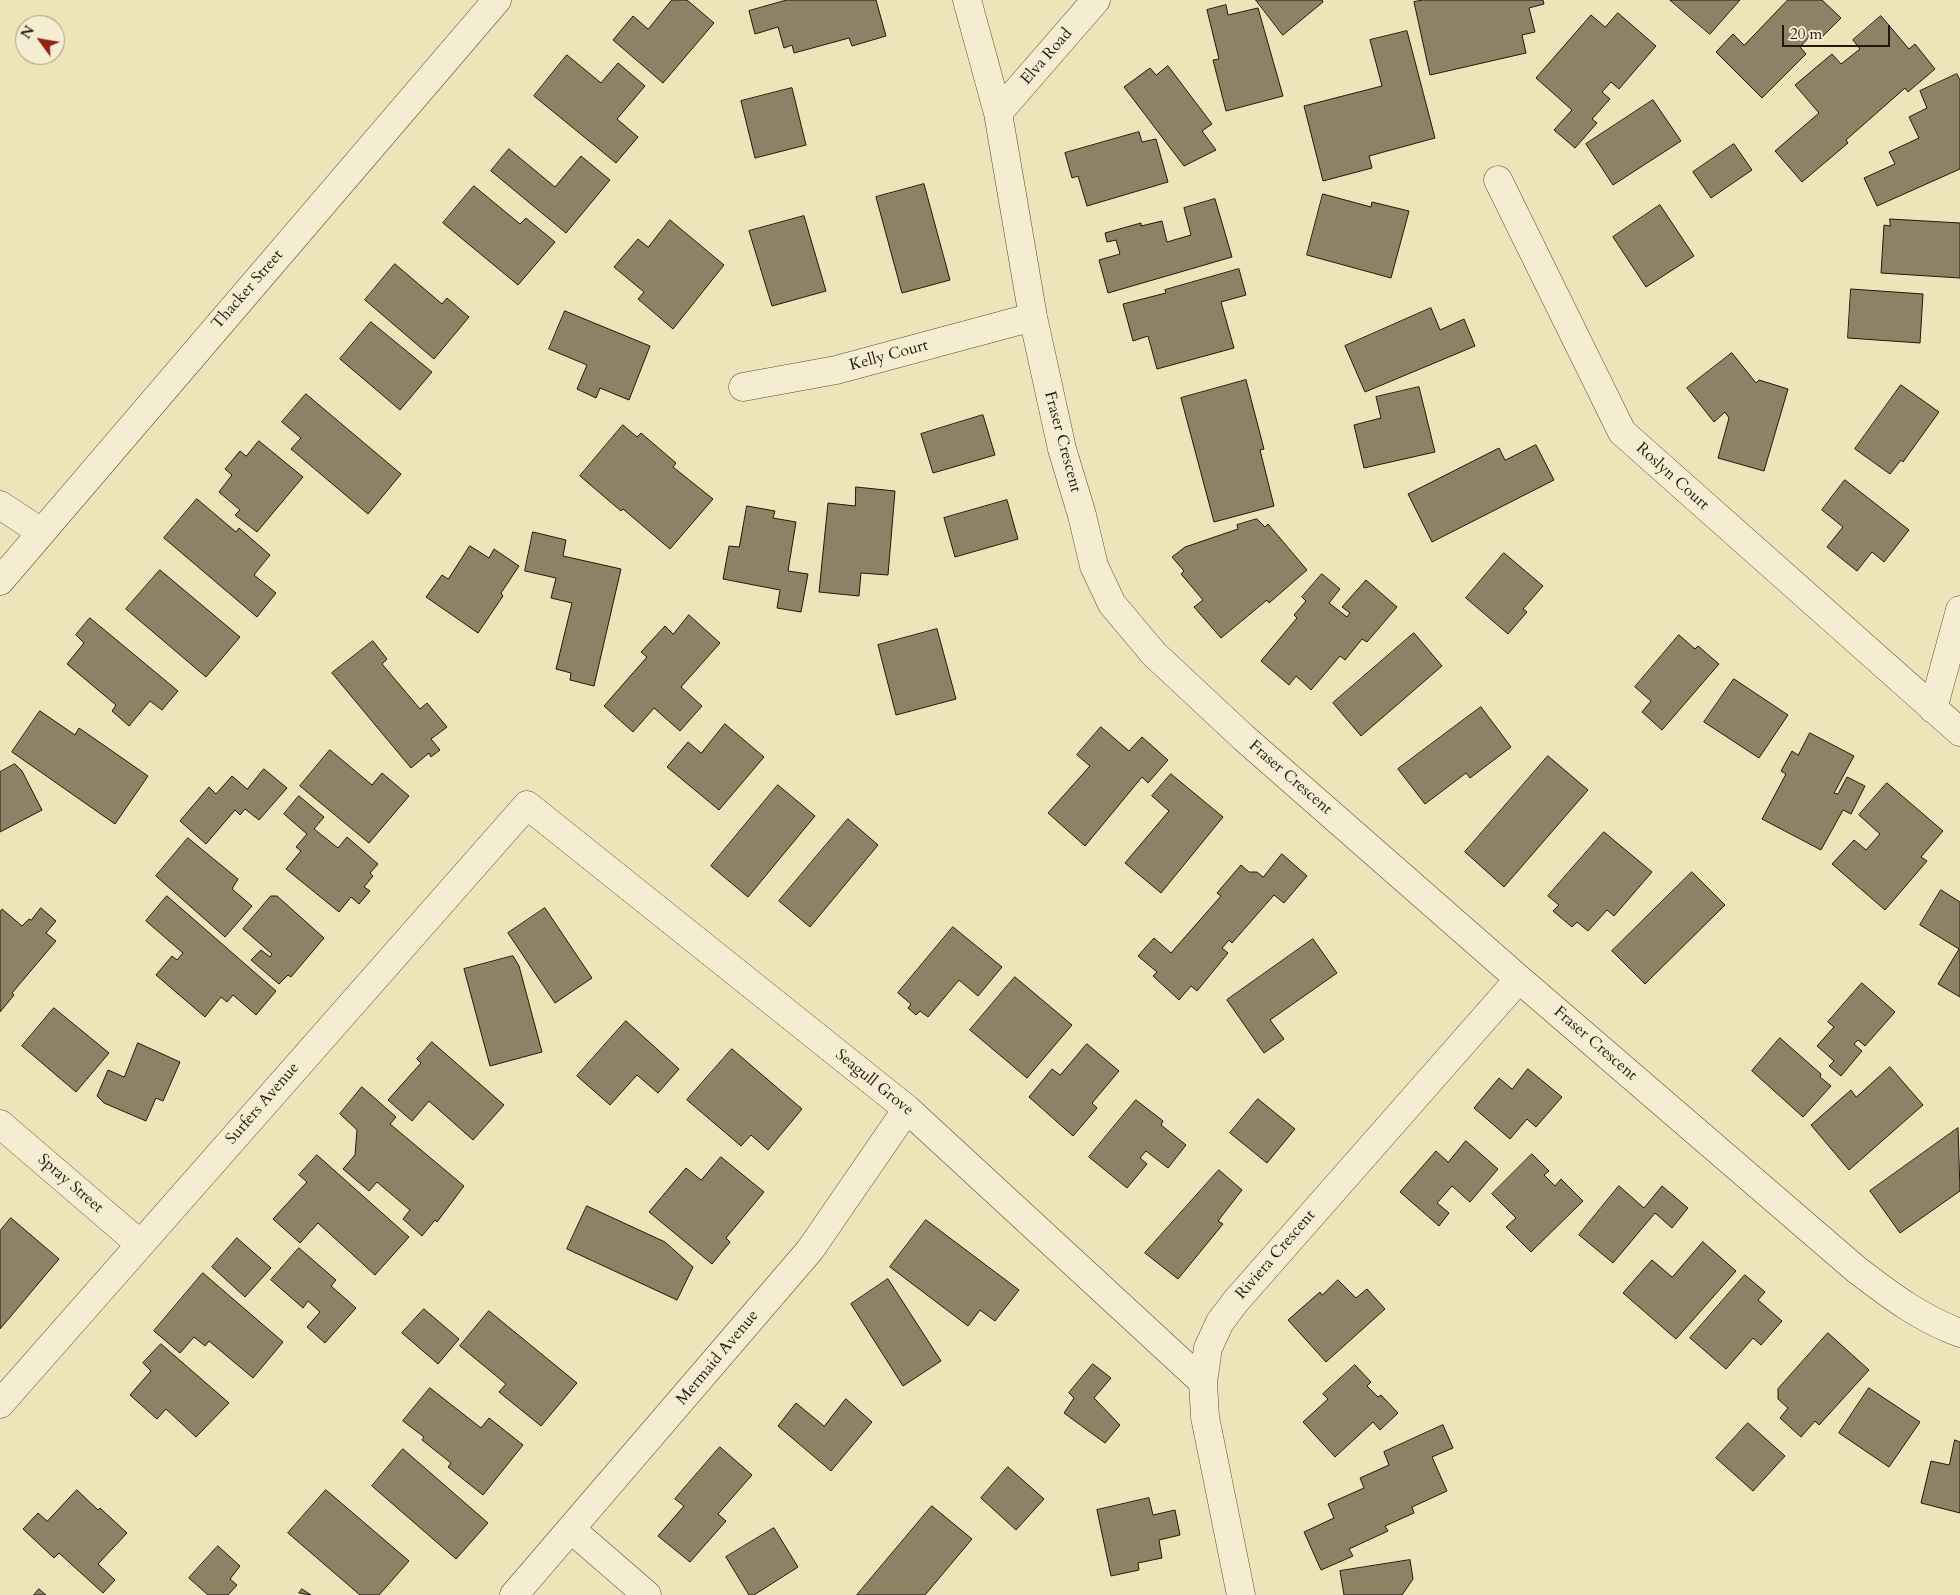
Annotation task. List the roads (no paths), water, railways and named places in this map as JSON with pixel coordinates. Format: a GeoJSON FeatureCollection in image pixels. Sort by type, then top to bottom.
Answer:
{"type":"FeatureCollection","features":[{"type":"Feature","properties":{"kind":"street","name":"Thacker Street"},"geometry":{"type":"LineString","coordinates":[[0,581],[497,0]]}},
{"type":"Feature","properties":{"kind":"street","name":"Fraser Crescent"},"geometry":{"type":"LineString","coordinates":[[967,0],[998,113],[1033,317],[1062,449],[1082,515],[1094,566],[1112,604],[1154,654],[1197,696],[1519,979],[1857,1270],[1896,1300],[1932,1322],[1960,1333]]}},
{"type":"Feature","properties":{"kind":"street","name":"Elva Road"},"geometry":{"type":"LineString","coordinates":[[998,113],[1096,0]]}},
{"type":"Feature","properties":{"kind":"street","name":"Roslyn Court"},"geometry":{"type":"LineString","coordinates":[[1498,180],[1622,432],[1960,732]]}},
{"type":"Feature","properties":{"kind":"street","name":"Kelly Court"},"geometry":{"type":"LineString","coordinates":[[743,387],[836,370],[1033,317]]}},
{"type":"Feature","properties":{"kind":"street"},"geometry":{"type":"LineString","coordinates":[[0,505],[41,532]]}},
{"type":"Feature","properties":{"kind":"street"},"geometry":{"type":"LineString","coordinates":[[1933,709],[1960,610]]}},
{"type":"Feature","properties":{"kind":"street","name":"Seagull Grove"},"geometry":{"type":"LineString","coordinates":[[527,805],[907,1109],[1203,1382]]}},
{"type":"Feature","properties":{"kind":"street","name":"Surfers Avenue"},"geometry":{"type":"LineString","coordinates":[[0,1404],[527,805]]}},
{"type":"Feature","properties":{"kind":"street","name":"Riviera Crescent"},"geometry":{"type":"LineString","coordinates":[[1240,1595],[1205,1417],[1203,1382],[1208,1348],[1220,1322],[1236,1301],[1519,979]]}},
{"type":"Feature","properties":{"kind":"street","name":"Mermaid Avenue"},"geometry":{"type":"LineString","coordinates":[[514,1595],[572,1530],[810,1250],[907,1109]]}},
{"type":"Feature","properties":{"kind":"street","name":"Spray Street"},"geometry":{"type":"LineString","coordinates":[[0,1124],[140,1244]]}},
{"type":"Feature","properties":{"kind":"street"},"geometry":{"type":"LineString","coordinates":[[572,1530],[647,1595]]}}]}
